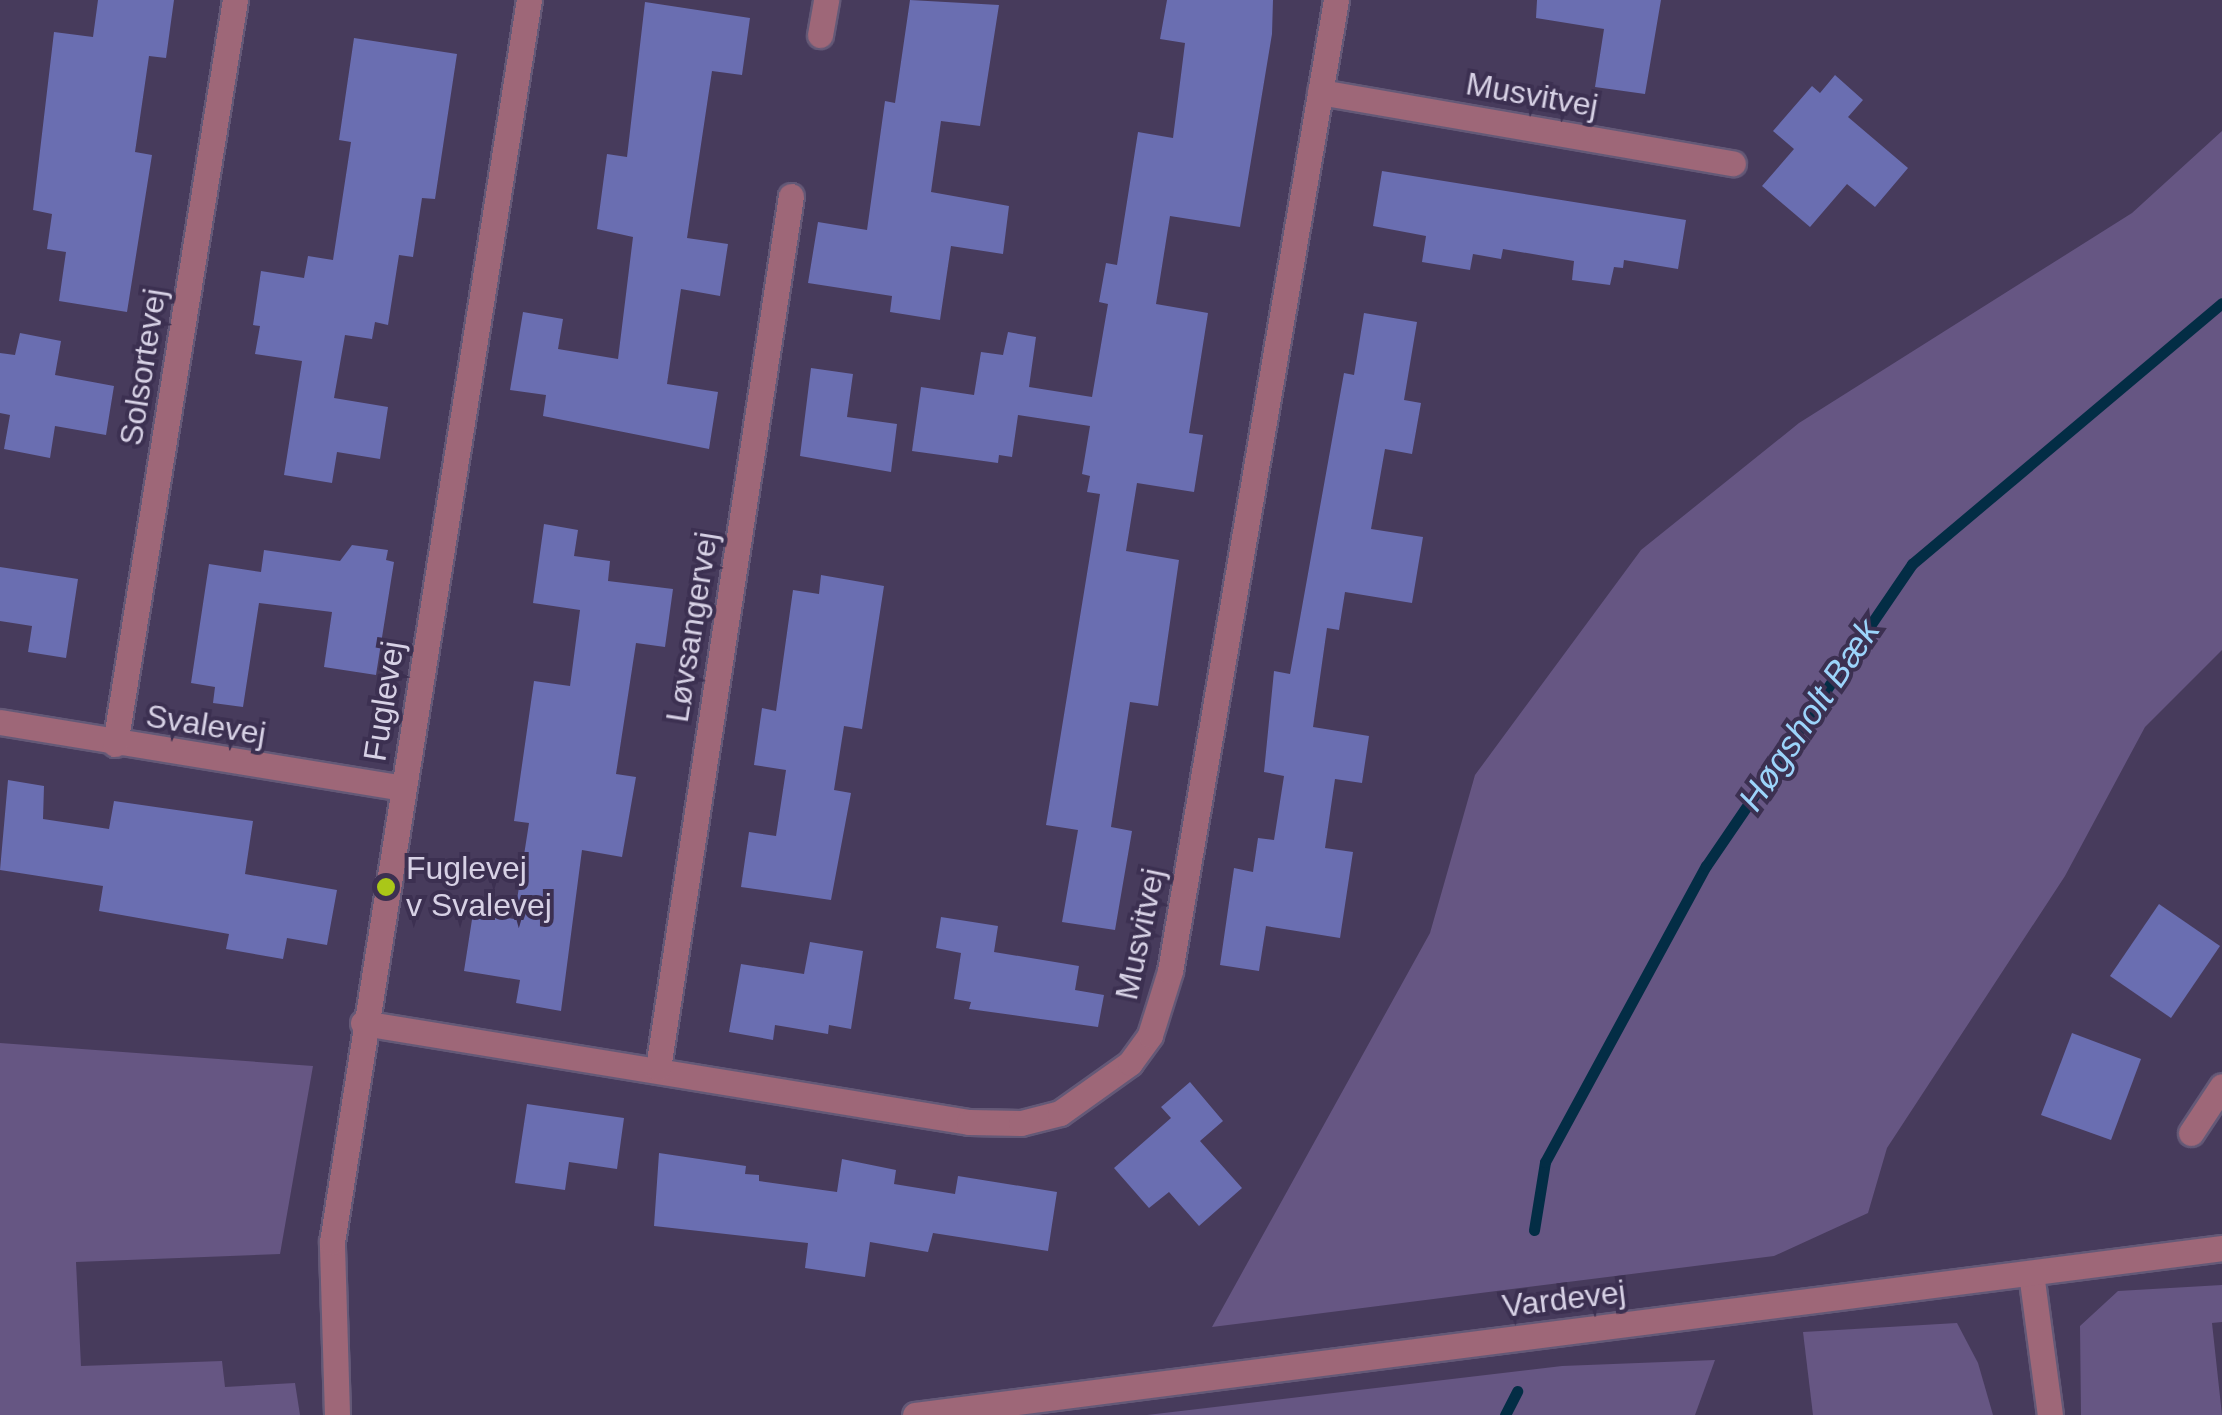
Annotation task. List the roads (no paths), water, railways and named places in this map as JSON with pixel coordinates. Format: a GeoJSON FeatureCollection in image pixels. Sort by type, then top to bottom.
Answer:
{"type":"FeatureCollection","features":[{"type":"Feature","properties":{"kind":"street","name":"Solsortevej"},"geometry":{"type":"LineString","coordinates":[[115,744],[234,0]]}},
{"type":"Feature","properties":{"kind":"street","name":"Fuglevej"},"geometry":{"type":"LineString","coordinates":[[337,1415],[332,1242],[530,0]]}},
{"type":"Feature","properties":{"kind":"street"},"geometry":{"type":"LineString","coordinates":[[820,35],[826,0]]}},
{"type":"Feature","properties":{"kind":"street","name":"Musvitvej"},"geometry":{"type":"LineString","coordinates":[[364,1024],[658,1068],[968,1122],[1021,1122],[1060,1113],[1105,1086],[1150,1034],[1170,971],[1336,0]]}},
{"type":"Feature","properties":{"kind":"street","name":"Musvitvej"},"geometry":{"type":"LineString","coordinates":[[1320,92],[1733,163]]}},
{"type":"Feature","properties":{"kind":"street","name":"Løvsangervej"},"geometry":{"type":"LineString","coordinates":[[658,1068],[790,196]]}},
{"type":"Feature","properties":{"kind":"street","name":"Svalevej"},"geometry":{"type":"LineString","coordinates":[[0,722],[115,744],[402,788]]}},
{"type":"Feature","properties":{"kind":"street"},"geometry":{"type":"LineString","coordinates":[[2191,1133],[2222,1086]]}},
{"type":"Feature","properties":{"kind":"street","name":"Vardevej"},"geometry":{"type":"LineString","coordinates":[[914,1415],[2222,1248]]}},
{"type":"Feature","properties":{"kind":"street"},"geometry":{"type":"LineString","coordinates":[[2031,1273],[2050,1415]]}},
{"type":"Feature","properties":{"kind":"waterway","name":"Høgsholt Bæk"},"geometry":{"type":"LineString","coordinates":[[1534,1230],[1545,1162],[1706,866],[1912,564],[2222,303]]}},
{"type":"Feature","properties":{"kind":"waterway","name":"Høgsholt Bæk"},"geometry":{"type":"LineString","coordinates":[[1505,1415],[1517,1391]]}},
{"type":"Feature","properties":{"kind":"place","name":"Fuglevej v Svalevej"},"geometry":{"type":"Point","coordinates":[386,887]}}]}
